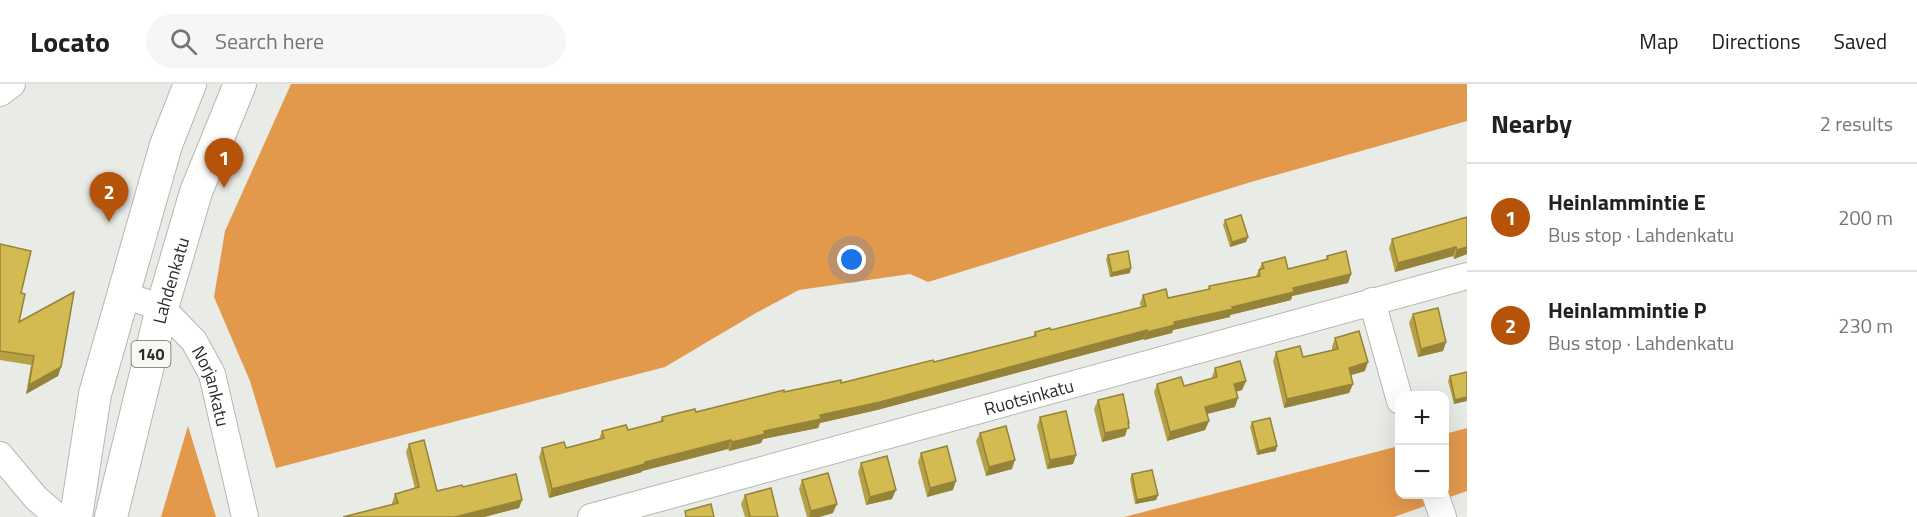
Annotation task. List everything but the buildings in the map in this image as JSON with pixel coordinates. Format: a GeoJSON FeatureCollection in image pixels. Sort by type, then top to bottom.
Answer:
{"type":"FeatureCollection","features":[{"type":"Feature","properties":{"kind":"main road","name":"140"},"geometry":{"type":"LineString","coordinates":[[76,517],[95,394],[166,145],[190,84]]}},
{"type":"Feature","properties":{"kind":"main road","name":"Lahdenkatu"},"geometry":{"type":"LineString","coordinates":[[111,517],[162,308],[196,192],[240,84]]}},
{"type":"Feature","properties":{"kind":"street"},"geometry":{"type":"LineString","coordinates":[[0,93],[12,84]]}},
{"type":"Feature","properties":{"kind":"street","name":"Ruotsinkatu"},"geometry":{"type":"LineString","coordinates":[[591,517],[1467,276]]}},
{"type":"Feature","properties":{"kind":"street","name":"Norjankatu"},"geometry":{"type":"LineString","coordinates":[[124,295],[162,308],[194,341],[212,374],[245,517]]}},
{"type":"Feature","properties":{"kind":"street"},"geometry":{"type":"LineString","coordinates":[[1372,301],[1397,391]]}},
{"type":"Feature","properties":{"kind":"street"},"geometry":{"type":"LineString","coordinates":[[0,455],[36,498],[58,517]]}},
{"type":"Feature","properties":{"kind":"street"},"geometry":{"type":"LineString","coordinates":[[1436,499],[1443,517]]}},
{"type":"Feature","properties":{"kind":"shaded area"},"geometry":{"type":"Polygon","coordinates":[[[291,84],[1467,84],[1467,121],[1251,182],[928,282],[910,274],[799,290],[665,367],[276,468],[250,381],[214,297],[225,231],[291,84]]]}},
{"type":"Feature","properties":{"kind":"shaded area"},"geometry":{"type":"Polygon","coordinates":[[[188,426],[216,517],[161,517],[188,426]]]}},
{"type":"Feature","properties":{"kind":"shaded area"},"geometry":{"type":"Polygon","coordinates":[[[1467,428],[1467,491],[1449,497],[1449,445],[1449,433],[1467,428]]]}},
{"type":"Feature","properties":{"kind":"shaded area"},"geometry":{"type":"Polygon","coordinates":[[[1395,447],[1395,499],[1445,499],[1394,517],[1124,517],[1395,447]]]}},
{"type":"Feature","properties":{"kind":"place","name":"Heinlammintie E"},"geometry":{"type":"Point","coordinates":[224,188]}},
{"type":"Feature","properties":{"kind":"place","name":"Heinlammintie P"},"geometry":{"type":"Point","coordinates":[109,222]}}]}
